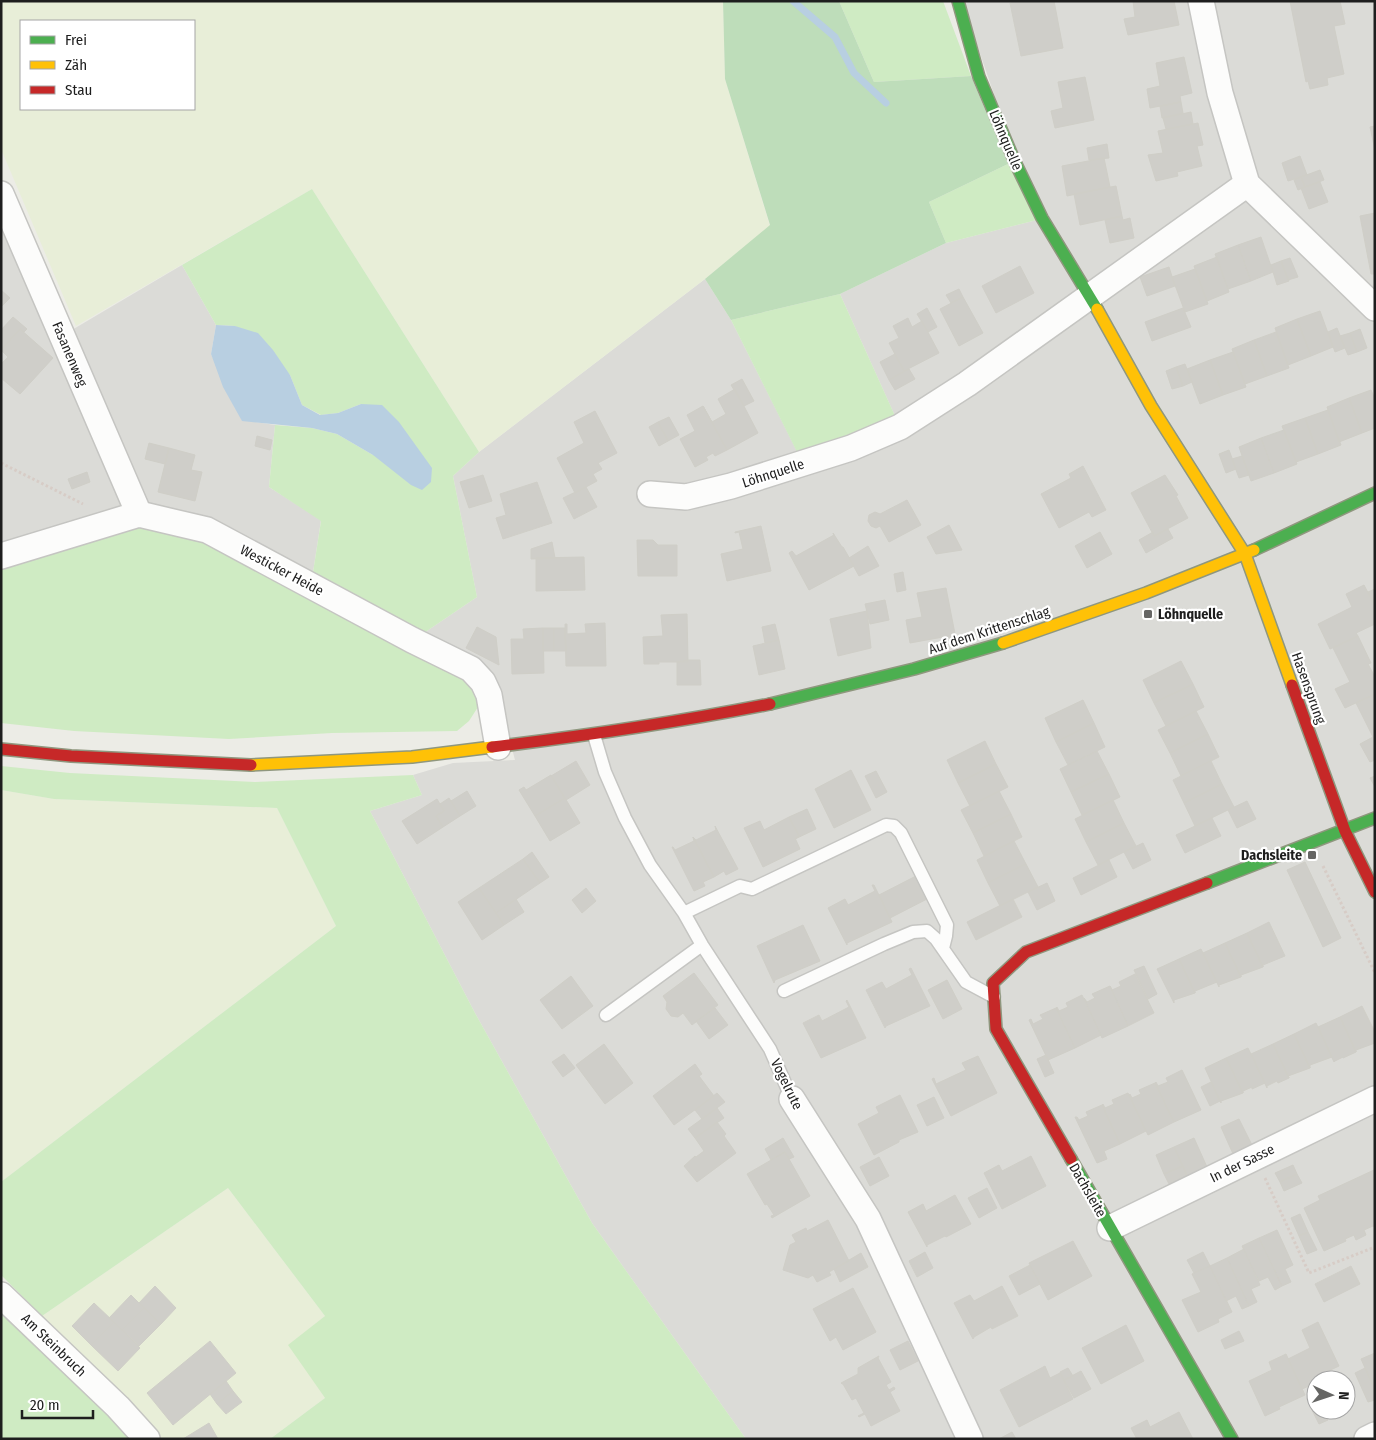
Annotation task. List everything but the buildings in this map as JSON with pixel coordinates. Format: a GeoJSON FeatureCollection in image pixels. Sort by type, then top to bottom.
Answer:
{"type":"FeatureCollection","features":[{"type":"Feature","properties":{"kind":"street","name":"Löhnquelle"},"geometry":{"type":"LineString","coordinates":[[958,1],[979,77],[1014,160],[1042,218],[1090,296],[1151,406],[1245,554]]}},
{"type":"Feature","properties":{"kind":"street"},"geometry":{"type":"LineString","coordinates":[[1201,1],[1220,93],[1247,184],[1375,308]]}},
{"type":"Feature","properties":{"kind":"street","name":"Löhnquelle"},"geometry":{"type":"LineString","coordinates":[[650,494],[686,497],[731,486],[852,448],[900,427],[967,384],[1247,184]]}},
{"type":"Feature","properties":{"kind":"street","name":"Fasanenweg"},"geometry":{"type":"LineString","coordinates":[[1,195],[128,517]]}},
{"type":"Feature","properties":{"kind":"street","name":"Auf dem Krittenschlag"},"geometry":{"type":"LineString","coordinates":[[594,736],[789,700],[914,669],[1020,638],[1146,593],[1245,554],[1375,493]]}},
{"type":"Feature","properties":{"kind":"street"},"geometry":{"type":"LineString","coordinates":[[1,556],[128,517]]}},
{"type":"Feature","properties":{"kind":"street","name":"Westicker Heide"},"geometry":{"type":"LineString","coordinates":[[128,517],[207,530],[403,636],[470,669],[483,682],[489,695],[498,747]]}},
{"type":"Feature","properties":{"kind":"street","name":"Hasensprung"},"geometry":{"type":"LineString","coordinates":[[1245,554],[1345,831],[1375,892]]}},
{"type":"Feature","properties":{"kind":"street"},"geometry":{"type":"LineString","coordinates":[[1,749],[71,756],[252,766],[412,757],[594,736]]}},
{"type":"Feature","properties":{"kind":"street"},"geometry":{"type":"LineString","coordinates":[[1345,831],[1375,818]]}},
{"type":"Feature","properties":{"kind":"street","name":"Dachsleite"},"geometry":{"type":"LineString","coordinates":[[1232,1439],[996,1029],[993,983],[1026,952],[1345,831]]}},
{"type":"Feature","properties":{"kind":"street","name":"Vogelrute"},"geometry":{"type":"LineString","coordinates":[[792,1099],[868,1219],[970,1439]]}},
{"type":"Feature","properties":{"kind":"street","name":"In der Sasse"},"geometry":{"type":"LineString","coordinates":[[1110,1228],[1375,1099]]}},
{"type":"Feature","properties":{"kind":"street","name":"Am Steinbruch"},"geometry":{"type":"LineString","coordinates":[[1,1296],[118,1407],[147,1439]]}},
{"type":"Feature","properties":{"kind":"street"},"geometry":{"type":"LineString","coordinates":[[1367,1439],[1375,1435]]}},
{"type":"Feature","properties":{"kind":"lane","name":"Vogelrute"},"geometry":{"type":"LineString","coordinates":[[594,736],[605,772],[625,818],[650,865],[684,913],[702,945],[770,1049],[792,1099]]}},
{"type":"Feature","properties":{"kind":"lane"},"geometry":{"type":"LineString","coordinates":[[684,913],[740,886],[752,890],[886,825],[894,826],[901,833],[947,925],[943,948]]}},
{"type":"Feature","properties":{"kind":"lane"},"geometry":{"type":"LineString","coordinates":[[784,991],[913,932],[927,931],[943,948],[966,982],[994,997]]}},
{"type":"Feature","properties":{"kind":"lane"},"geometry":{"type":"LineString","coordinates":[[606,1015],[702,945]]}},
{"type":"Feature","properties":{"kind":"path"},"geometry":{"type":"LineString","coordinates":[[1,463],[128,517]]}},
{"type":"Feature","properties":{"kind":"path"},"geometry":{"type":"LineString","coordinates":[[1313,843],[1375,973]]}},
{"type":"Feature","properties":{"kind":"path"},"geometry":{"type":"LineString","coordinates":[[1256,1157],[1309,1273],[1375,1247]]}},
{"type":"Feature","properties":{"kind":"shaded area"},"geometry":{"type":"Polygon","coordinates":[[[962,1],[1375,1],[1375,1439],[746,1439],[592,1223],[475,1013],[370,811],[422,795],[413,775],[453,763],[515,760],[498,697],[418,637],[477,597],[453,476],[479,452],[705,279],[731,320],[805,467],[900,427],[840,294],[946,243],[1037,220],[962,1]]]}},
{"type":"Feature","properties":{"kind":"shaded area"},"geometry":{"type":"Polygon","coordinates":[[[1,211],[60,337],[182,265],[216,325],[211,354],[242,420],[275,425],[269,487],[321,520],[311,585],[1,548],[1,211]]]}},
{"type":"Feature","properties":{"kind":"green space"},"geometry":{"type":"Polygon","coordinates":[[[1,1],[723,1],[725,79],[770,226],[705,279],[479,452],[312,189],[76,326],[1,149],[1,1]]]}},
{"type":"Feature","properties":{"kind":"green space"},"geometry":{"type":"Polygon","coordinates":[[[723,1],[839,1],[874,82],[971,76],[1008,164],[929,202],[946,243],[840,294],[731,320],[705,279],[770,225],[725,79],[723,1]]]}},
{"type":"Feature","properties":{"kind":"green space"},"geometry":{"type":"Polygon","coordinates":[[[839,1],[943,1],[971,76],[874,82],[839,1]]]}},
{"type":"Feature","properties":{"kind":"green space"},"geometry":{"type":"Polygon","coordinates":[[[1008,164],[1037,220],[946,243],[929,202],[1008,164]]]}},
{"type":"Feature","properties":{"kind":"green space"},"geometry":{"type":"Polygon","coordinates":[[[312,189],[479,452],[453,476],[477,597],[418,637],[311,585],[321,521],[269,487],[275,425],[312,428],[337,434],[373,455],[361,404],[338,413],[321,415],[302,405],[290,375],[235,326],[216,325],[182,265],[312,189]]]}},
{"type":"Feature","properties":{"kind":"green space"},"geometry":{"type":"Polygon","coordinates":[[[840,294],[896,418],[800,458],[731,320],[840,294]]]}},
{"type":"Feature","properties":{"kind":"green space"},"geometry":{"type":"Polygon","coordinates":[[[139,520],[204,535],[472,681],[478,707],[469,721],[457,731],[332,733],[229,739],[74,731],[1,723],[1,561],[139,520]]]}},
{"type":"Feature","properties":{"kind":"green space"},"geometry":{"type":"Polygon","coordinates":[[[1,766],[70,773],[255,782],[413,775],[422,795],[370,811],[475,1013],[592,1223],[746,1439],[270,1439],[325,1398],[288,1345],[325,1316],[228,1188],[42,1316],[1,1275],[1,1182],[336,926],[277,808],[54,799],[1,790],[1,766]]]}},
{"type":"Feature","properties":{"kind":"green space"},"geometry":{"type":"Polygon","coordinates":[[[1,790],[54,799],[277,808],[336,926],[1,1182],[1,790]]]}},
{"type":"Feature","properties":{"kind":"green space"},"geometry":{"type":"Polygon","coordinates":[[[228,1188],[325,1316],[289,1345],[325,1398],[270,1439],[153,1439],[42,1316],[228,1188]]]}},
{"type":"Feature","properties":{"kind":"green space"},"geometry":{"type":"Polygon","coordinates":[[[1,1303],[139,1439],[1,1439],[1,1303]]]}},
{"type":"Feature","properties":{"kind":"water"},"geometry":{"type":"Polygon","coordinates":[[[216,325],[235,326],[258,333],[273,350],[290,375],[302,405],[320,415],[338,413],[361,404],[382,405],[399,422],[432,468],[431,482],[422,490],[411,485],[373,455],[337,434],[312,428],[242,421],[223,387],[211,354],[216,325]]]}},
{"type":"Feature","properties":{"kind":"waterway"},"geometry":{"type":"LineString","coordinates":[[793,1],[835,37],[854,73],[886,103]]}},
{"type":"Feature","properties":{"kind":"traffic: fast"},"geometry":{"type":"LineString","coordinates":[[958,1],[979,77],[1014,160],[1042,218],[1097,309]]}},
{"type":"Feature","properties":{"kind":"traffic: fast"},"geometry":{"type":"LineString","coordinates":[[1254,550],[1375,493]]}},
{"type":"Feature","properties":{"kind":"traffic: fast"},"geometry":{"type":"LineString","coordinates":[[770,704],[914,669],[1003,643]]}},
{"type":"Feature","properties":{"kind":"traffic: fast"},"geometry":{"type":"LineString","coordinates":[[1207,883],[1375,818]]}},
{"type":"Feature","properties":{"kind":"traffic: fast"},"geometry":{"type":"LineString","coordinates":[[1071,1159],[1232,1439]]}},
{"type":"Feature","properties":{"kind":"traffic: slow"},"geometry":{"type":"LineString","coordinates":[[1097,309],[1151,406],[1245,554],[1292,685]]}},
{"type":"Feature","properties":{"kind":"traffic: slow"},"geometry":{"type":"LineString","coordinates":[[1003,643],[1146,593],[1254,550]]}},
{"type":"Feature","properties":{"kind":"traffic: slow"},"geometry":{"type":"LineString","coordinates":[[251,765],[412,757],[492,747]]}},
{"type":"Feature","properties":{"kind":"traffic: jam"},"geometry":{"type":"LineString","coordinates":[[1292,685],[1345,831],[1375,892]]}},
{"type":"Feature","properties":{"kind":"traffic: jam"},"geometry":{"type":"LineString","coordinates":[[492,747],[631,728],[770,704]]}},
{"type":"Feature","properties":{"kind":"traffic: jam"},"geometry":{"type":"LineString","coordinates":[[1,749],[71,756],[251,765]]}},
{"type":"Feature","properties":{"kind":"traffic: jam"},"geometry":{"type":"LineString","coordinates":[[1071,1159],[996,1029],[993,983],[1026,952],[1207,883]]}},
{"type":"Feature","properties":{"kind":"place","name":"Löhnquelle"},"geometry":{"type":"Point","coordinates":[1148,614]}},
{"type":"Feature","properties":{"kind":"place","name":"Dachsleite"},"geometry":{"type":"Point","coordinates":[1312,855]}}]}
